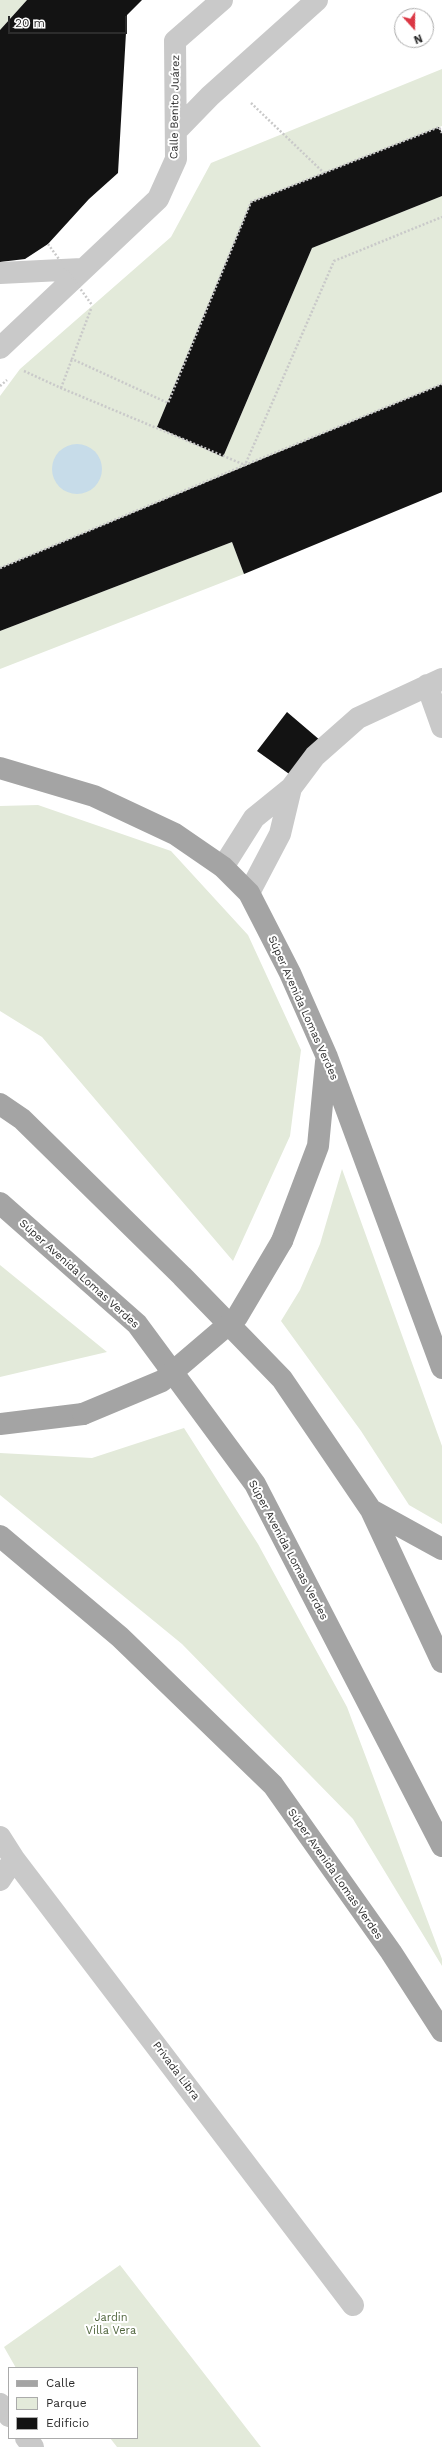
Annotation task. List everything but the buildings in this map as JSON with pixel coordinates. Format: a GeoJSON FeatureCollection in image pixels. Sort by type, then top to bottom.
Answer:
{"type":"FeatureCollection","features":[{"type":"Feature","properties":{"kind":"main road","name":"Súper Avenida Lomas Verdes"},"geometry":{"type":"LineString","coordinates":[[0,768],[94,796],[175,834],[223,867],[249,893],[290,973],[327,1057],[442,1368]]}},
{"type":"Feature","properties":{"kind":"main road"},"geometry":{"type":"LineString","coordinates":[[0,1424],[83,1414],[162,1381],[236,1317],[282,1241],[318,1146],[327,1057]]}},
{"type":"Feature","properties":{"kind":"main road"},"geometry":{"type":"LineString","coordinates":[[0,1104],[22,1119],[182,1276],[282,1379],[371,1510],[442,1662]]}},
{"type":"Feature","properties":{"kind":"main road","name":"Súper Avenida Lomas Verdes"},"geometry":{"type":"LineString","coordinates":[[0,1203],[137,1324],[255,1484],[442,1846]]}},
{"type":"Feature","properties":{"kind":"main road"},"geometry":{"type":"LineString","coordinates":[[371,1510],[442,1549]]}},
{"type":"Feature","properties":{"kind":"main road","name":"Súper Avenida Lomas Verdes"},"geometry":{"type":"LineString","coordinates":[[0,1536],[120,1637],[273,1785],[391,1952],[442,2031]]}},
{"type":"Feature","properties":{"kind":"street","name":"Calle Benito Juárez"},"geometry":{"type":"LineString","coordinates":[[0,348],[158,199],[176,159],[175,41],[222,0]]}},
{"type":"Feature","properties":{"kind":"street"},"geometry":{"type":"LineString","coordinates":[[176,131],[210,96],[317,0]]}},
{"type":"Feature","properties":{"kind":"street"},"geometry":{"type":"LineString","coordinates":[[0,273],[82,270]]}},
{"type":"Feature","properties":{"kind":"street"},"geometry":{"type":"LineString","coordinates":[[223,867],[254,818],[291,788],[326,745],[358,718],[434,682],[442,726]]}},
{"type":"Feature","properties":{"kind":"street"},"geometry":{"type":"LineString","coordinates":[[249,893],[280,834],[291,788]]}},
{"type":"Feature","properties":{"kind":"street","name":"Privada Libra"},"geometry":{"type":"LineString","coordinates":[[0,1837],[14,1859],[353,2305]]}},
{"type":"Feature","properties":{"kind":"street"},"geometry":{"type":"LineString","coordinates":[[0,1880],[14,1859]]}},
{"type":"Feature","properties":{"kind":"street"},"geometry":{"type":"LineString","coordinates":[[0,2404],[8,2415]]}},
{"type":"Feature","properties":{"kind":"street"},"geometry":{"type":"LineString","coordinates":[[27,2439],[33,2447]]}},
{"type":"Feature","properties":{"kind":"path"},"geometry":{"type":"LineString","coordinates":[[268,118],[324,173]]}},
{"type":"Feature","properties":{"kind":"path"},"geometry":{"type":"LineString","coordinates":[[72,359],[168,403],[251,202],[441,126],[442,133]]}},
{"type":"Feature","properties":{"kind":"path"},"geometry":{"type":"LineString","coordinates":[[245,465],[334,262],[442,217]]}},
{"type":"Feature","properties":{"kind":"path"},"geometry":{"type":"LineString","coordinates":[[48,244],[92,305],[61,388]]}},
{"type":"Feature","properties":{"kind":"path"},"geometry":{"type":"LineString","coordinates":[[20,369],[61,388],[245,465]]}},
{"type":"Feature","properties":{"kind":"path"},"geometry":{"type":"LineString","coordinates":[[0,568],[442,384]]}},
{"type":"Feature","properties":{"kind":"green space"},"geometry":{"type":"Polygon","coordinates":[[[0,0],[27,0],[0,30],[0,0]]]}},
{"type":"Feature","properties":{"kind":"green space"},"geometry":{"type":"Polygon","coordinates":[[[442,69],[442,126],[251,202],[157,427],[223,457],[312,248],[442,196],[442,384],[0,568],[0,396],[20,369],[171,237],[211,163],[442,69]]]}},
{"type":"Feature","properties":{"kind":"green space"},"geometry":{"type":"Polygon","coordinates":[[[232,542],[244,574],[0,669],[0,631],[232,542]]]}},
{"type":"Feature","properties":{"kind":"green space"},"geometry":{"type":"Polygon","coordinates":[[[38,805],[171,851],[248,935],[301,1050],[290,1136],[233,1261],[42,1037],[0,1011],[0,806],[38,805]]]}},
{"type":"Feature","properties":{"kind":"green space"},"geometry":{"type":"Polygon","coordinates":[[[342,1169],[442,1446],[442,1524],[409,1505],[361,1431],[281,1321],[300,1290],[320,1244],[342,1169]]]}},
{"type":"Feature","properties":{"kind":"green space"},"geometry":{"type":"Polygon","coordinates":[[[0,1265],[107,1352],[0,1377],[0,1265]]]}},
{"type":"Feature","properties":{"kind":"green space"},"geometry":{"type":"Polygon","coordinates":[[[184,1428],[258,1544],[347,1707],[442,1959],[442,1966],[353,1819],[182,1644],[0,1495],[0,1453],[92,1458],[184,1428]]]}},
{"type":"Feature","properties":{"kind":"green space","name":"Jardin Villa Vera"},"geometry":{"type":"Polygon","coordinates":[[[120,2265],[261,2447],[117,2447],[111,2439],[138,2439],[138,2367],[15,2367],[4,2347],[120,2265]]]}},
{"type":"Feature","properties":{"kind":"water"},"geometry":{"type":"Polygon","coordinates":[[[77,444],[87,446],[95,451],[100,459],[102,469],[100,479],[95,487],[87,492],[77,494],[67,492],[59,487],[54,479],[52,469],[54,459],[59,451],[67,446],[77,444]]]}}]}
